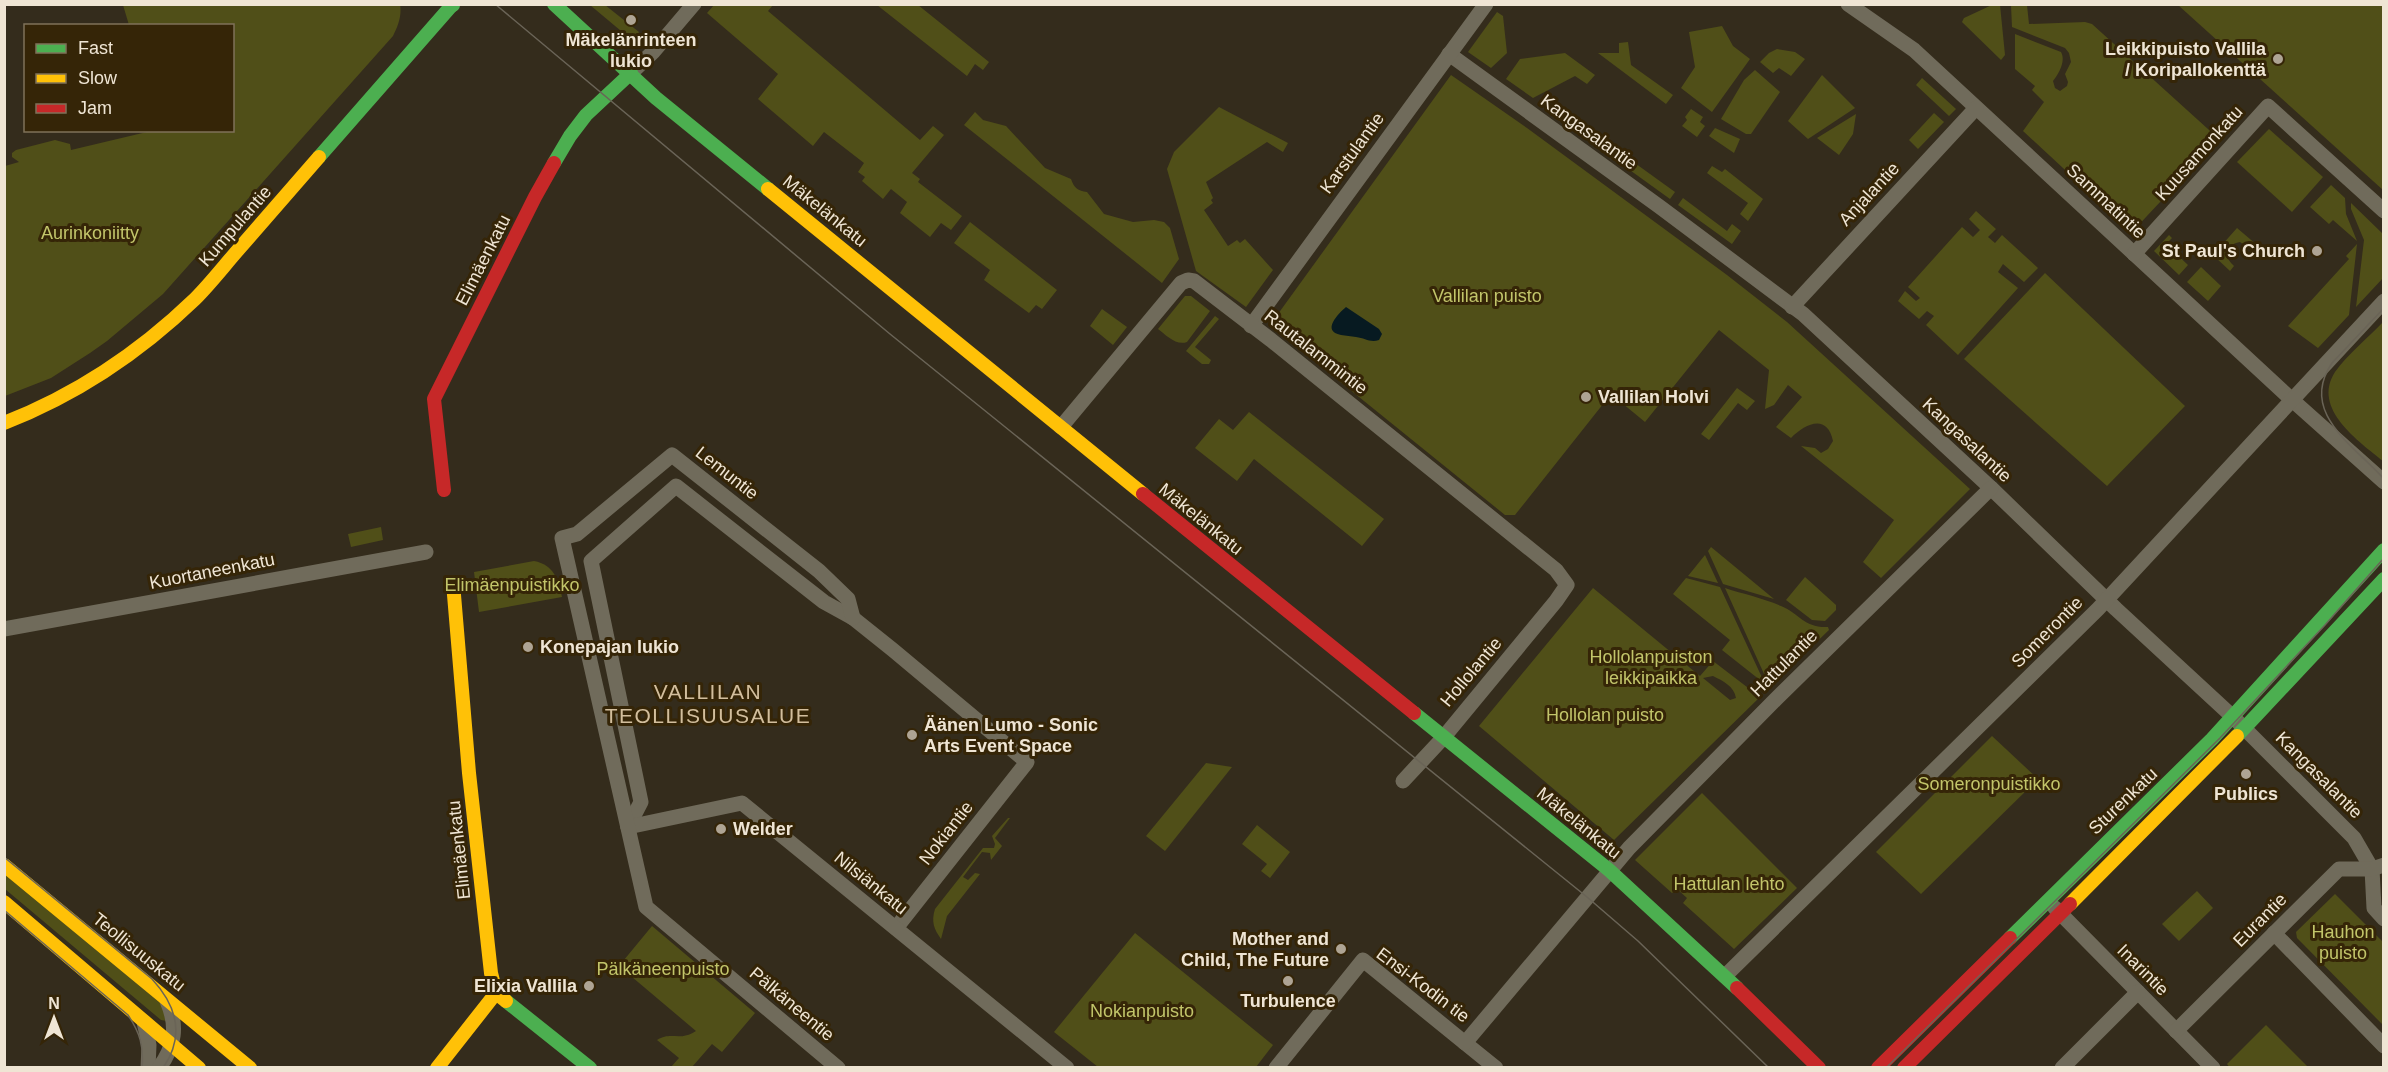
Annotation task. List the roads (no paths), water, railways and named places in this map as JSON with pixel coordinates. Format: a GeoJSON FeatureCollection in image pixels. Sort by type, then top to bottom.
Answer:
{"type":"FeatureCollection","features":[{"type":"Feature","properties":{"kind":"main road","name":"Mäkelänkatu"},"geometry":{"type":"LineString","coordinates":[[554,4],[657,98],[1443,738],[1609,870],[1725,976],[1819,1068]]}},
{"type":"Feature","properties":{"kind":"main road","name":"Kumpulantie"},"geometry":{"type":"LineString","coordinates":[[4,423],[62,398],[111,368],[179,314],[453,5]]}},
{"type":"Feature","properties":{"kind":"main road","name":"Elimäenkatu"},"geometry":{"type":"LineString","coordinates":[[444,490],[434,399],[535,197],[570,136],[586,115],[631,73]]}},
{"type":"Feature","properties":{"kind":"main road","name":"Sturenkatu"},"geometry":{"type":"LineString","coordinates":[[1878,1068],[2233,717],[2384,550]]}},
{"type":"Feature","properties":{"kind":"main road","name":"Sturenkatu"},"geometry":{"type":"LineString","coordinates":[[1904,1068],[2245,728],[2384,579]]}},
{"type":"Feature","properties":{"kind":"main road","name":"Elimäenkatu"},"geometry":{"type":"LineString","coordinates":[[453,583],[472,804],[491,973],[496,993]]}},
{"type":"Feature","properties":{"kind":"main road","name":"Teollisuuskatu"},"geometry":{"type":"LineString","coordinates":[[4,865],[250,1068]]}},
{"type":"Feature","properties":{"kind":"main road"},"geometry":{"type":"LineString","coordinates":[[4,902],[199,1068]]}},
{"type":"Feature","properties":{"kind":"main road"},"geometry":{"type":"LineString","coordinates":[[437,1068],[496,993],[590,1068]]}},
{"type":"Feature","properties":{"kind":"street"},"geometry":{"type":"LineString","coordinates":[[631,73],[654,51],[694,4]]}},
{"type":"Feature","properties":{"kind":"street","name":"Karstulantie"},"geometry":{"type":"LineString","coordinates":[[1251,326],[1486,4]]}},
{"type":"Feature","properties":{"kind":"street","name":"Sammatintie"},"geometry":{"type":"LineString","coordinates":[[1848,4],[1914,51],[2290,399],[2384,482]]}},
{"type":"Feature","properties":{"kind":"street","name":"Kangasalantie"},"geometry":{"type":"LineString","coordinates":[[1449,54],[1803,314],[2245,728],[2354,838],[2378,867],[2374,908],[2384,919]]}},
{"type":"Feature","properties":{"kind":"street","name":"Kuusamonkatu"},"geometry":{"type":"LineString","coordinates":[[2134,254],[2268,106],[2384,211]]}},
{"type":"Feature","properties":{"kind":"street","name":"Anjalantie"},"geometry":{"type":"LineString","coordinates":[[1792,307],[1976,108]]}},
{"type":"Feature","properties":{"kind":"street","name":"Rautalammintie"},"geometry":{"type":"LineString","coordinates":[[1061,428],[1181,283],[1188,280],[1194,281],[1556,570],[1567,585]]}},
{"type":"Feature","properties":{"kind":"street","name":"Somerontie"},"geometry":{"type":"LineString","coordinates":[[1725,976],[2107,599],[2290,399],[2384,301]]}},
{"type":"Feature","properties":{"kind":"street","name":"Lemuntie"},"geometry":{"type":"LineString","coordinates":[[562,538],[577,534],[672,455],[819,570],[848,599],[853,618]]}},
{"type":"Feature","properties":{"kind":"street","name":"Lemuntie"},"geometry":{"type":"LineString","coordinates":[[628,827],[641,802],[591,561],[676,486],[824,602],[853,618],[1026,762]]}},
{"type":"Feature","properties":{"kind":"street","name":"Hattulantie"},"geometry":{"type":"LineString","coordinates":[[1571,916],[1609,870],[1732,743],[1990,488]]}},
{"type":"Feature","properties":{"kind":"street","name":"Pälkäneentie"},"geometry":{"type":"LineString","coordinates":[[562,538],[646,907],[838,1068]]}},
{"type":"Feature","properties":{"kind":"street","name":"Kuortaneenkatu"},"geometry":{"type":"LineString","coordinates":[[4,630],[426,552]]}},
{"type":"Feature","properties":{"kind":"street","name":"Hollolantie"},"geometry":{"type":"LineString","coordinates":[[1403,781],[1443,738],[1567,585]]}},
{"type":"Feature","properties":{"kind":"street","name":"Nokiantie"},"geometry":{"type":"LineString","coordinates":[[896,928],[1026,762]]}},
{"type":"Feature","properties":{"kind":"street","name":"Nilsiänkatu"},"geometry":{"type":"LineString","coordinates":[[628,827],[742,803],[1067,1068]]}},
{"type":"Feature","properties":{"kind":"street","name":"Eurantie"},"geometry":{"type":"LineString","coordinates":[[2176,1031],[2339,869],[2378,867]]}},
{"type":"Feature","properties":{"kind":"street","name":"Inarintie"},"geometry":{"type":"LineString","coordinates":[[2047,900],[2213,1068]]}},
{"type":"Feature","properties":{"kind":"street","name":"Ensi-Kodin tie"},"geometry":{"type":"LineString","coordinates":[[1276,1068],[1363,960],[1465,1042],[1571,916]]}},
{"type":"Feature","properties":{"kind":"street"},"geometry":{"type":"LineString","coordinates":[[2274,933],[2384,1046]]}},
{"type":"Feature","properties":{"kind":"street"},"geometry":{"type":"LineString","coordinates":[[2062,1068],[2138,992]]}},
{"type":"Feature","properties":{"kind":"street"},"geometry":{"type":"LineString","coordinates":[[159,1068],[172,1045],[174,1019],[165,997]]}},
{"type":"Feature","properties":{"kind":"street"},"geometry":{"type":"LineString","coordinates":[[144,1022],[149,1045],[148,1068]]}},
{"type":"Feature","properties":{"kind":"street"},"geometry":{"type":"LineString","coordinates":[[1465,1042],[1496,1068]]}},
{"type":"Feature","properties":{"kind":"water"},"geometry":{"type":"Polygon","coordinates":[[[1346,307],[1379,329],[1382,334],[1379,340],[1370,341],[1341,335],[1332,330],[1333,322],[1346,307]]]}},
{"type":"Feature","properties":{"kind":"tram line"},"geometry":{"type":"LineString","coordinates":[[495,4],[890,334],[1587,897],[1638,941],[1769,1068]]}},
{"type":"Feature","properties":{"kind":"tram line"},"geometry":{"type":"LineString","coordinates":[[2384,308],[2332,363],[2323,381],[2322,398],[2326,413],[2334,427],[2384,479]]}},
{"type":"Feature","properties":{"kind":"tram line"},"geometry":{"type":"LineString","coordinates":[[1886,1068],[2220,738],[2384,558]]}},
{"type":"Feature","properties":{"kind":"tram line"},"geometry":{"type":"LineString","coordinates":[[4,857],[152,979],[161,989],[172,1011],[176,1033],[170,1056],[163,1068]]}},
{"type":"Feature","properties":{"kind":"tram line"},"geometry":{"type":"LineString","coordinates":[[4,910],[128,1015],[140,1040],[142,1068]]}},
{"type":"Feature","properties":{"kind":"place","name":"Mäkelänrinteen lukio"},"geometry":{"type":"Point","coordinates":[631,20]}},
{"type":"Feature","properties":{"kind":"place","name":"Leikkipuisto Vallila / Koripallokenttä"},"geometry":{"type":"Point","coordinates":[2278,59]}},
{"type":"Feature","properties":{"kind":"place","name":"St Paul's Church"},"geometry":{"type":"Point","coordinates":[2317,251]}},
{"type":"Feature","properties":{"kind":"place","name":"Vallilan Holvi"},"geometry":{"type":"Point","coordinates":[1586,397]}},
{"type":"Feature","properties":{"kind":"place","name":"Konepajan lukio"},"geometry":{"type":"Point","coordinates":[528,647]}},
{"type":"Feature","properties":{"kind":"place","name":"Äänen Lumo - Sonic Arts Event Space"},"geometry":{"type":"Point","coordinates":[912,735]}},
{"type":"Feature","properties":{"kind":"place","name":"Publics"},"geometry":{"type":"Point","coordinates":[2246,774]}},
{"type":"Feature","properties":{"kind":"place","name":"Welder"},"geometry":{"type":"Point","coordinates":[721,829]}},
{"type":"Feature","properties":{"kind":"place","name":"Mother and Child, The Future"},"geometry":{"type":"Point","coordinates":[1341,949]}},
{"type":"Feature","properties":{"kind":"place","name":"Turbulence"},"geometry":{"type":"Point","coordinates":[1288,981]}},
{"type":"Feature","properties":{"kind":"place","name":"Elixia Vallila"},"geometry":{"type":"Point","coordinates":[589,986]}},
{"type":"Feature","properties":{"kind":"district","name":"VALLILAN TEOLLISUUSALUE"},"geometry":{"type":"Point","coordinates":[708,704]}},
{"type":"Feature","properties":{"kind":"park label","name":"Aurinkoniitty"},"geometry":{"type":"Point","coordinates":[90,233]}},
{"type":"Feature","properties":{"kind":"park label","name":"Vallilan puisto"},"geometry":{"type":"Point","coordinates":[1487,296]}},
{"type":"Feature","properties":{"kind":"park label","name":"Elimäenpuistikko"},"geometry":{"type":"Point","coordinates":[512,585]}},
{"type":"Feature","properties":{"kind":"park label","name":"Hollolanpuiston leikkipaikka"},"geometry":{"type":"Point","coordinates":[1651,667]}},
{"type":"Feature","properties":{"kind":"park label","name":"Hollolan puisto"},"geometry":{"type":"Point","coordinates":[1605,715]}},
{"type":"Feature","properties":{"kind":"park label","name":"Someronpuistikko"},"geometry":{"type":"Point","coordinates":[1989,784]}},
{"type":"Feature","properties":{"kind":"park label","name":"Hattulan lehto"},"geometry":{"type":"Point","coordinates":[1729,884]}},
{"type":"Feature","properties":{"kind":"park label","name":"Hauhon puisto"},"geometry":{"type":"Point","coordinates":[2343,942]}},
{"type":"Feature","properties":{"kind":"park label","name":"Pälkäneenpuisto"},"geometry":{"type":"Point","coordinates":[663,969]}},
{"type":"Feature","properties":{"kind":"park label","name":"Nokianpuisto"},"geometry":{"type":"Point","coordinates":[1142,1011]}}]}
